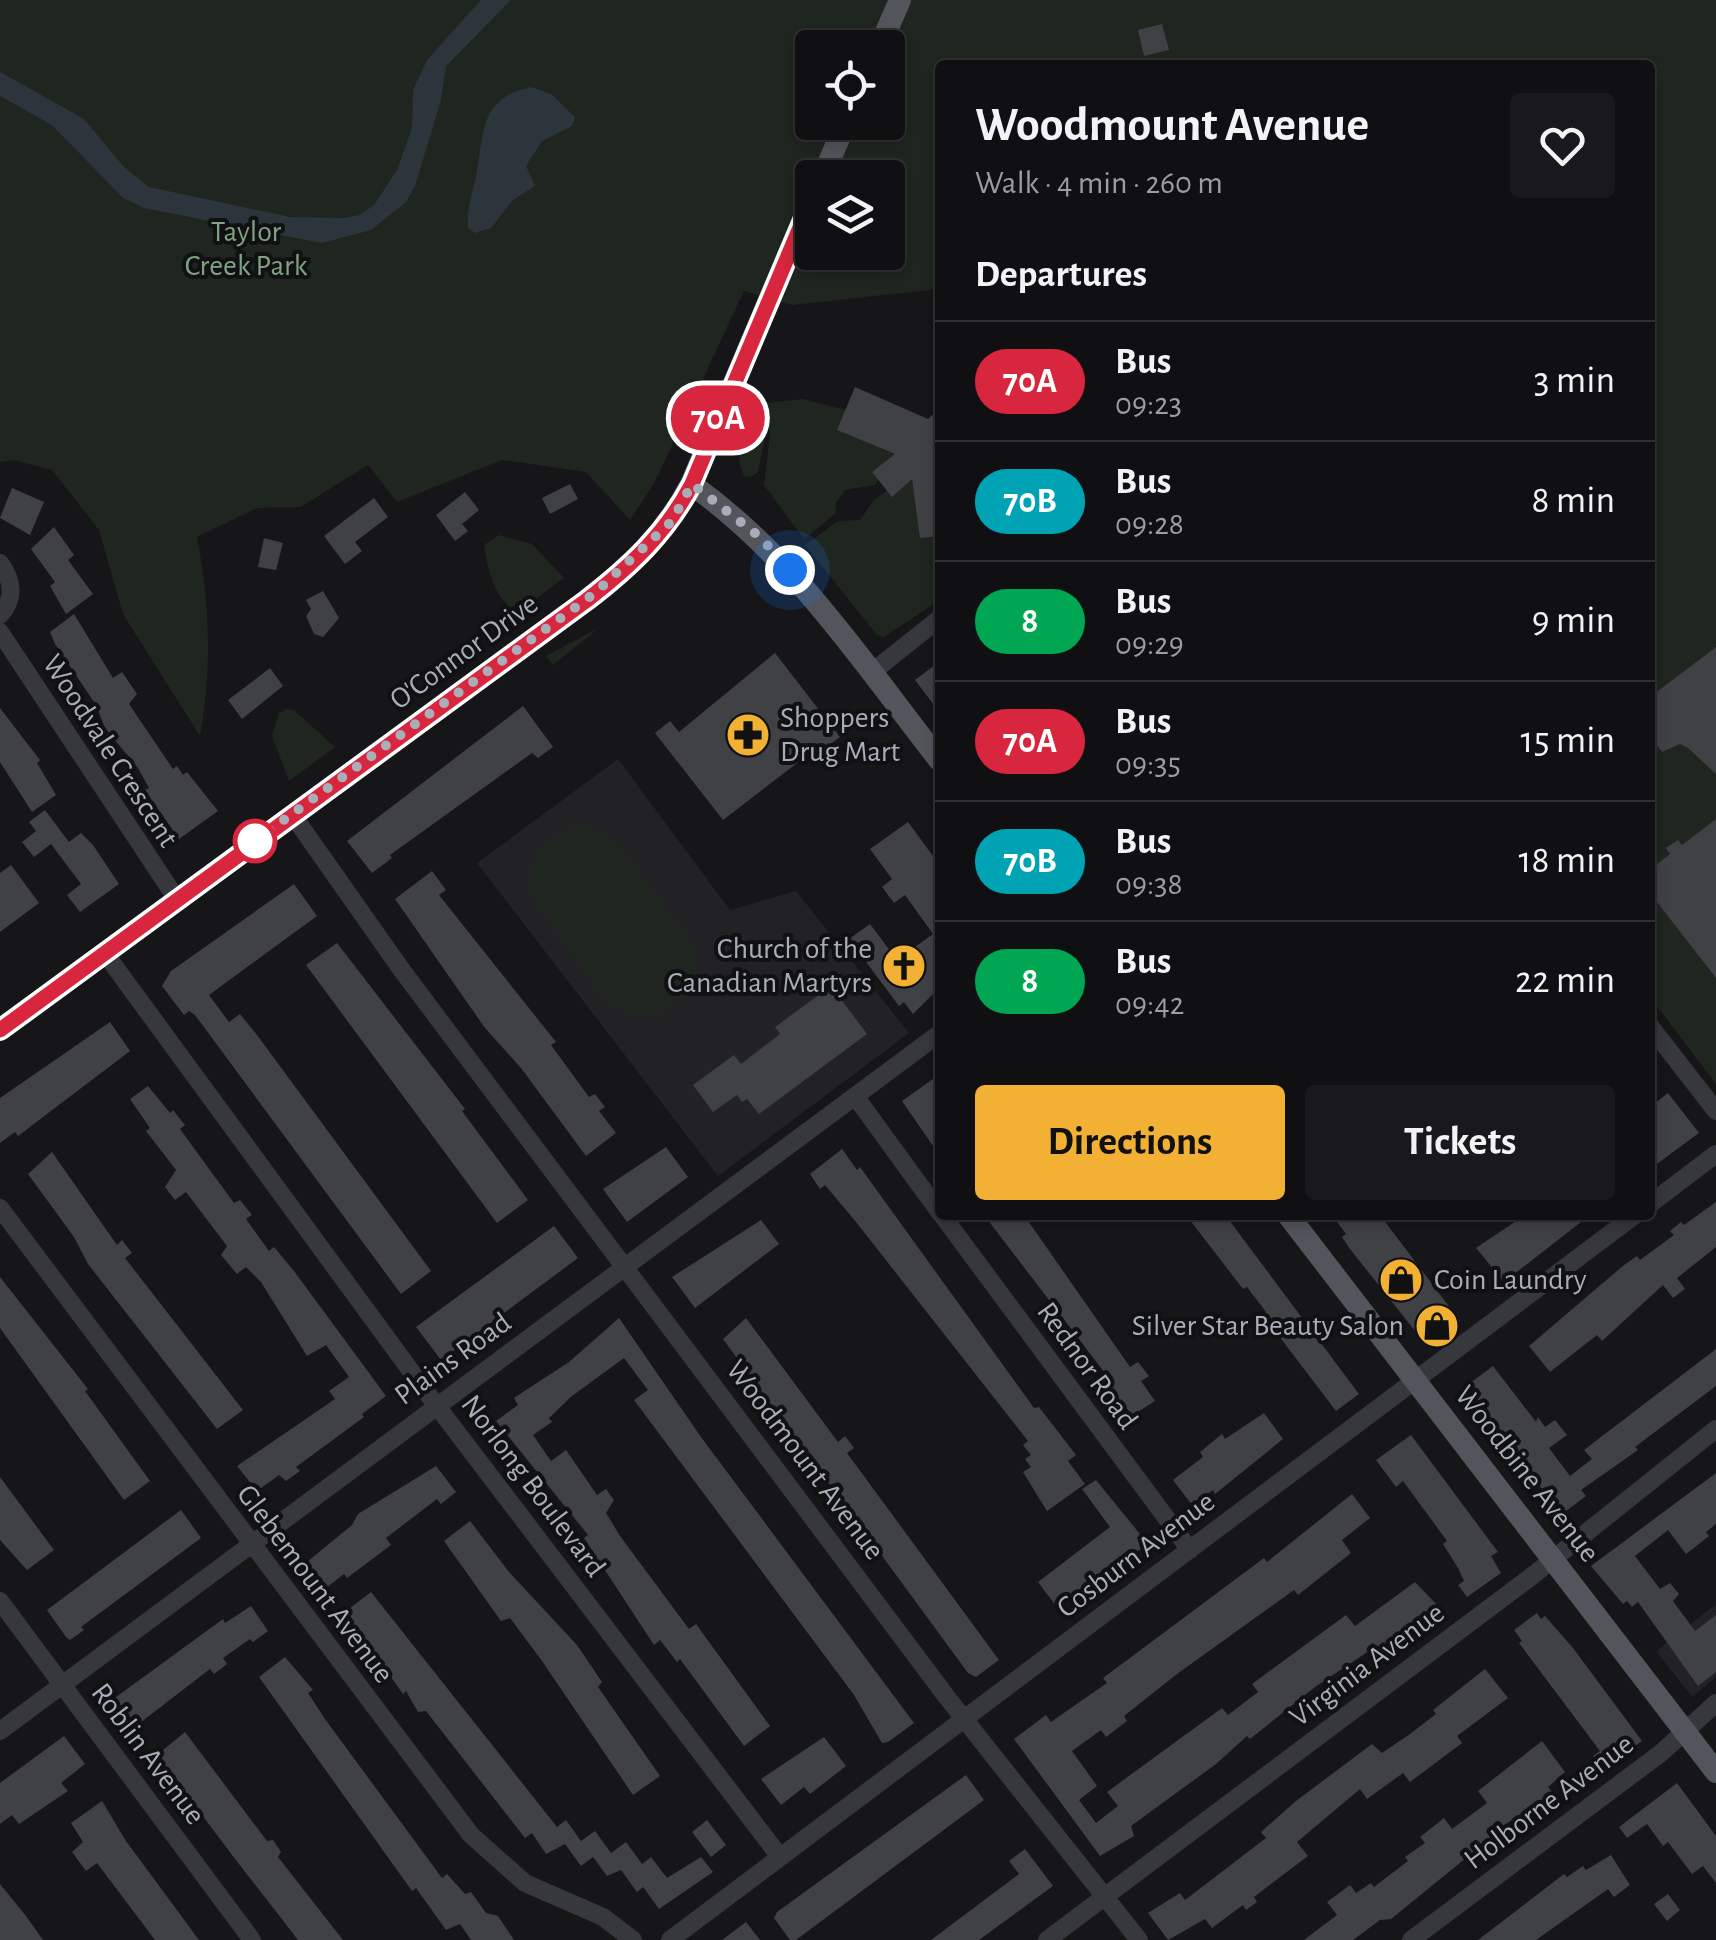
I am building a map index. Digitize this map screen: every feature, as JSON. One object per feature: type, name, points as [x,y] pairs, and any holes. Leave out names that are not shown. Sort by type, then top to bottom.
[{"type":"main road","points":[[888,30],[900,0]]},
{"type":"main road","name":"O'Connor Drive","points":[[0,1030],[595,593],[672,521],[692,484],[795,238]]},
{"type":"main road","points":[[692,484],[760,537],[935,755]]},
{"type":"main road","name":"Woodbine Avenue","points":[[1292,1220],[1554,1556],[1716,1772]]},
{"type":"street","points":[[0,562],[10,579],[11,595],[0,616]]},
{"type":"street","points":[[871,673],[935,622]]},
{"type":"street","name":"Woodvale Crescent","points":[[0,632],[176,898]]},
{"type":"street","name":"Woodmount Avenue","points":[[292,814],[624,1267],[964,1718],[1139,1940]]},
{"type":"street","name":"Norlong Boulevard","points":[[104,952],[437,1405],[780,1856]]},
{"type":"street","points":[[1655,1032],[1716,1111]]},
{"type":"street","name":"Plains Road","points":[[0,1731],[935,1037]]},
{"type":"street","name":"Rednor Road","points":[[855,1096],[935,1206]]},
{"type":"street","points":[[1655,1200],[1716,1154]]},
{"type":"street","name":"Glebemount Avenue","points":[[0,1208],[471,1835],[525,1882],[603,1917],[633,1940]]},
{"type":"street","name":"Rednor Road","points":[[945,1220],[1190,1550]]},
{"type":"street","name":"Cosburn Avenue","points":[[670,1940],[1628,1220]]},
{"type":"street","name":"Virginia Avenue","points":[[1046,1940],[1716,1429]]},
{"type":"street","name":"Roblin Avenue","points":[[0,1601],[252,1940]]},
{"type":"street","name":"Holborne Avenue","points":[[1411,1940],[1716,1703]]},
{"type":"shaded area","points":[[481,0],[511,0],[446,66],[441,100],[415,186],[406,202],[371,230],[322,243],[144,208],[123,198],[52,125],[0,96],[0,72],[84,119],[124,167],[149,187],[290,217],[360,215],[374,205],[397,170],[412,128],[413,90],[427,60]]},
{"type":"shaded area","points":[[531,87],[551,94],[575,117],[572,126],[542,141],[526,166],[535,186],[513,200],[491,228],[475,233],[468,228],[468,211],[485,125],[504,98]]},
{"type":"shaded area","points":[[618,759],[730,910],[796,891],[909,1033],[718,1176],[477,863]]},
{"type":"shaded area","points":[[1716,1604],[1716,1677],[1692,1697],[1656,1651]]},
{"type":"green space","name":"Taylor Creek Park","points":[[0,0],[1716,0],[1716,1084],[1655,1004],[1655,60],[935,60],[935,290],[792,305],[744,291],[655,482],[630,520],[586,472],[502,460],[397,502],[368,465],[301,507],[257,508],[197,537],[208,636],[200,736],[123,614],[99,530],[52,470],[14,460],[0,462]]},
{"type":"green space","points":[[803,399],[846,410],[838,430],[906,459],[882,473],[875,485],[845,490],[836,503],[835,514],[804,539],[764,485],[770,435],[765,403]]},
{"type":"green space","points":[[752,407],[758,407],[765,437],[758,472],[751,477],[744,476],[739,461]]},
{"type":"green space","points":[[911,466],[920,538],[935,536],[935,603],[884,637],[877,635],[805,545],[838,521],[860,520],[874,500],[904,478]]},
{"type":"green space","points":[[499,535],[532,544],[564,578],[518,612],[498,592],[488,564],[484,545]]},
{"type":"green space","points":[[600,627],[553,665],[546,656]]},
{"type":"green space","points":[[294,710],[335,747],[289,781],[272,736],[279,713]]},
{"type":"green space","points":[[587,827],[616,841],[687,936],[695,955],[687,993],[655,1015],[618,1010],[602,997],[529,891],[535,852],[568,828]]},
{"type":"building","points":[[1162,24],[1169,50],[1144,56],[1138,30]]},
{"type":"building","points":[[855,387],[928,419],[935,413],[935,536],[920,538],[912,479],[892,497],[872,472],[895,454],[837,430]]},
{"type":"building","points":[[570,484],[578,499],[550,514],[542,498]]},
{"type":"building","points":[[12,488],[44,502],[30,535],[0,518]]},
{"type":"building","points":[[465,492],[479,510],[462,524],[468,531],[455,541],[436,515]]},
{"type":"building","points":[[374,498],[388,517],[355,542],[362,551],[345,564],[324,536]]},
{"type":"building","points":[[54,527],[74,555],[68,560],[93,594],[66,614],[50,586],[55,582],[31,549]]},
{"type":"building","points":[[264,538],[283,543],[276,570],[258,567]]},
{"type":"building","points":[[323,591],[339,618],[323,637],[314,634],[306,616],[311,609],[306,600]]},
{"type":"building","points":[[74,614],[113,678],[122,672],[137,694],[129,704],[173,769],[177,766],[183,775],[187,772],[218,811],[179,839],[145,790],[149,788],[138,768],[105,728],[96,705],[55,644],[50,632]]},
{"type":"building","points":[[1716,647],[1716,774],[1680,744],[1662,752],[1655,743],[1655,693]]},
{"type":"building","name":"Shoppers Drug Mart","points":[[775,653],[840,737],[821,751],[818,747],[723,820],[655,733],[670,721],[679,732]]},
{"type":"building","points":[[935,665],[935,706],[915,680]]},
{"type":"building","points":[[270,668],[283,686],[242,719],[228,700]]},
{"type":"building","points":[[523,706],[553,747],[538,758],[532,753],[390,855],[392,858],[372,873],[347,841]]},
{"type":"building","points":[[0,708],[40,760],[37,763],[56,795],[32,812],[0,762]]},
{"type":"building","points":[[45,810],[69,842],[81,833],[93,845],[119,884],[80,912],[67,895],[81,884],[51,844],[34,857],[22,842],[36,831],[29,822]]},
{"type":"building","points":[[1716,819],[1716,978],[1655,899],[1655,866],[1670,854],[1666,848],[1678,840],[1682,845]]},
{"type":"building","points":[[908,822],[935,855],[935,992],[913,1014],[904,1002],[899,1006],[849,939],[870,924],[897,960],[933,934],[905,895],[894,903],[882,887],[892,879],[870,849]]},
{"type":"building","points":[[11,865],[39,903],[0,932],[0,873]]},
{"type":"building","points":[[432,871],[446,890],[439,895],[556,1042],[551,1045],[589,1097],[595,1094],[605,1107],[599,1111],[616,1133],[586,1156],[521,1068],[485,1028],[395,899]]},
{"type":"building","points":[[294,884],[317,916],[209,995],[229,1022],[240,1014],[257,1035],[431,1271],[401,1294],[195,1015],[189,1011],[184,1015],[162,986],[171,971]]},
{"type":"building","points":[[337,943],[465,1109],[462,1111],[528,1200],[497,1223],[306,965]]},
{"type":"building","points":[[831,986],[867,1034],[759,1114],[747,1099],[742,1102],[737,1095],[713,1112],[693,1085],[734,1055],[741,1064],[780,1034],[775,1027]]},
{"type":"building","points":[[110,1022],[130,1051],[18,1136],[15,1132],[0,1143],[0,1098]]},
{"type":"building","points":[[935,1078],[935,1149],[902,1101]]},
{"type":"building","points":[[148,1086],[185,1125],[180,1129],[234,1203],[240,1200],[252,1215],[246,1219],[269,1251],[274,1247],[294,1271],[386,1396],[296,1467],[300,1471],[286,1481],[279,1475],[257,1491],[237,1466],[335,1399],[329,1391],[349,1377],[326,1345],[307,1356],[261,1282],[246,1267],[237,1274],[221,1255],[227,1246],[186,1192],[175,1200],[165,1187],[176,1170],[146,1131],[150,1128],[130,1099]]},
{"type":"building","points":[[1668,1093],[1699,1133],[1655,1165],[1655,1103]]},
{"type":"building","points":[[666,1147],[688,1177],[627,1222],[603,1189]]},
{"type":"building","points":[[842,1149],[857,1170],[860,1167],[1034,1408],[1039,1407],[1076,1455],[1068,1461],[1085,1484],[1047,1511],[1023,1472],[1031,1467],[1025,1459],[1031,1455],[1023,1445],[1028,1441],[856,1222],[825,1185],[820,1189],[810,1174]]},
{"type":"building","points":[[52,1152],[117,1245],[122,1240],[132,1253],[125,1258],[243,1410],[217,1429],[88,1264],[74,1237],[28,1174]]},
{"type":"building","points":[[1716,1202],[1716,1247],[1677,1278],[1685,1289],[1673,1298],[1663,1285],[1602,1341],[1597,1335],[1550,1372],[1529,1346],[1624,1265],[1637,1256],[1640,1260],[1674,1235],[1670,1231],[1681,1222],[1684,1225]]},
{"type":"building","points":[[761,1220],[779,1244],[695,1308],[672,1277]]},
{"type":"building","points":[[988,1220],[1027,1220],[1130,1367],[1138,1362],[1149,1376],[1141,1381],[1155,1401],[1133,1415],[1106,1385],[1111,1381]]},
{"type":"building","points":[[1190,1220],[1229,1220],[1359,1394],[1336,1411],[1263,1315],[1266,1312],[1247,1287],[1243,1289]]},
{"type":"building","points":[[1336,1220],[1384,1220],[1460,1321],[1427,1346],[1350,1249],[1342,1237],[1346,1234]]},
{"type":"building","points":[[1518,1220],[1584,1220],[1504,1282],[1476,1248]]},
{"type":"building","points":[[554,1226],[578,1258],[441,1360],[416,1327]]},
{"type":"building","points":[[0,1277],[88,1389],[85,1391],[150,1481],[124,1500],[0,1328]]},
{"type":"building","points":[[619,1318],[701,1437],[914,1723],[888,1742],[882,1743],[854,1695],[634,1400],[648,1390],[624,1358],[572,1396],[549,1418],[552,1422],[533,1435],[551,1461],[566,1450],[597,1495],[606,1489],[614,1500],[606,1513],[620,1536],[689,1629],[696,1624],[770,1726],[744,1746],[680,1659],[677,1662],[660,1640],[654,1645],[584,1538],[588,1535],[496,1421],[518,1405],[514,1398],[569,1362]]},
{"type":"building","points":[[746,1318],[838,1442],[845,1436],[854,1448],[847,1453],[999,1660],[976,1677],[968,1673],[723,1339]]},
{"type":"building","points":[[1716,1349],[1716,1386],[1635,1447],[1638,1450],[1581,1490],[1586,1496],[1562,1514],[1462,1389],[1493,1366],[1536,1422],[1538,1417],[1545,1427],[1555,1420],[1567,1435],[1549,1448],[1570,1476],[1592,1459],[1584,1450]]},
{"type":"building","points":[[1264,1413],[1283,1439],[1215,1494],[1213,1490],[1192,1505],[1173,1480],[1203,1457],[1200,1452],[1222,1434],[1225,1439]]},
{"type":"building","points":[[1411,1435],[1498,1552],[1491,1556],[1501,1573],[1467,1597],[1458,1585],[1464,1581],[1443,1544],[1447,1541],[1403,1481],[1396,1487],[1376,1460]]},
{"type":"building","points":[[436,1466],[456,1492],[441,1504],[437,1499],[386,1538],[391,1545],[347,1578],[344,1574],[326,1588],[307,1562],[352,1525],[358,1514]]},
{"type":"building","points":[[1716,1473],[1716,1524],[1706,1532],[1709,1536],[1686,1554],[1668,1530],[1635,1556],[1660,1589],[1670,1583],[1679,1594],[1673,1601],[1695,1631],[1716,1615],[1716,1672],[1698,1686],[1638,1602],[1632,1607],[1627,1601],[1623,1604],[1591,1566]]},
{"type":"building","points":[[0,1477],[54,1550],[27,1570],[0,1540]]},
{"type":"building","points":[[1096,1480],[1148,1544],[1056,1606],[1038,1582],[1110,1527],[1082,1489]]},
{"type":"building","points":[[1352,1494],[1370,1518],[1342,1540],[1351,1553],[1298,1595],[1294,1590],[1177,1674],[1124,1716],[1127,1721],[1106,1737],[1101,1730],[1072,1751],[1097,1786],[1079,1800],[1096,1823],[1118,1806],[1107,1792],[1222,1708],[1228,1715],[1258,1692],[1252,1684],[1346,1615],[1355,1626],[1415,1582],[1438,1606],[1435,1613],[1386,1650],[1375,1647],[1315,1687],[1250,1739],[1247,1736],[1216,1764],[1131,1826],[1134,1836],[1100,1856],[1014,1739],[1046,1715],[1051,1722],[1107,1683],[1103,1678],[1264,1558],[1267,1562]]},
{"type":"building","points":[[181,1510],[201,1538],[81,1627],[84,1630],[70,1640],[66,1637],[47,1610]]},
{"type":"building","points":[[470,1521],[509,1572],[577,1645],[602,1682],[598,1687],[660,1776],[633,1795],[542,1661],[510,1618],[501,1621],[444,1541]]},
{"type":"building","points":[[371,1592],[557,1827],[566,1820],[581,1841],[595,1831],[611,1853],[626,1842],[642,1864],[651,1857],[667,1878],[701,1857],[713,1872],[659,1909],[643,1887],[637,1892],[621,1870],[607,1876],[593,1857],[581,1866],[565,1844],[546,1854],[532,1833],[525,1838],[426,1711],[418,1712],[406,1691],[403,1694],[345,1612]]},
{"type":"building","points":[[251,1606],[268,1631],[223,1658],[227,1664],[214,1674],[210,1669],[132,1729],[112,1700],[223,1619],[225,1623]]},
{"type":"building","points":[[1537,1613],[1541,1619],[1545,1616],[1573,1648],[1642,1741],[1603,1769],[1593,1756],[1600,1751],[1519,1643],[1522,1641],[1514,1630]]},
{"type":"building","points":[[285,1657],[313,1690],[308,1693],[325,1719],[442,1878],[447,1874],[465,1894],[471,1892],[486,1913],[498,1916],[514,1940],[471,1940],[460,1924],[446,1930],[416,1888],[412,1891],[259,1677]]},
{"type":"building","points":[[1485,1669],[1508,1698],[1457,1736],[1462,1743],[1410,1782],[1403,1773],[1367,1799],[1360,1789],[1297,1842],[1308,1856],[1254,1897],[1257,1902],[1246,1910],[1243,1905],[1212,1928],[1205,1919],[1168,1940],[1148,1913],[1180,1893],[1185,1900],[1266,1838],[1261,1832],[1296,1801],[1372,1744],[1382,1753],[1410,1734],[1436,1714],[1433,1710]]},
{"type":"building","points":[[185,1732],[267,1841],[273,1840],[281,1852],[278,1857],[343,1940],[298,1940],[232,1855],[157,1755]]},
{"type":"building","points":[[64,1736],[85,1764],[61,1783],[68,1791],[19,1824],[12,1815],[0,1824],[0,1783]]},
{"type":"building","points":[[824,1737],[846,1766],[810,1794],[804,1787],[781,1805],[761,1779]]},
{"type":"building","points":[[1542,1741],[1565,1772],[1548,1787],[1553,1793],[1503,1826],[1507,1832],[1466,1858],[1391,1919],[1380,1920],[1353,1940],[1304,1940],[1337,1915],[1327,1902],[1350,1885],[1356,1893],[1371,1883],[1374,1887],[1408,1861],[1405,1857],[1425,1843],[1420,1837],[1444,1818],[1452,1829],[1487,1803],[1478,1791]]},
{"type":"building","points":[[966,1775],[984,1800],[796,1940],[790,1940],[774,1918],[777,1912]]},
{"type":"building","points":[[1677,1783],[1716,1836],[1716,1883],[1703,1866],[1692,1874],[1668,1842],[1663,1846],[1647,1824],[1627,1838],[1619,1827]]},
{"type":"building","points":[[102,1801],[126,1841],[199,1940],[155,1940],[97,1863],[86,1871],[72,1852],[83,1842],[71,1823]]},
{"type":"building","points":[[707,1820],[726,1845],[711,1857],[692,1832]]},
{"type":"building","points":[[1025,1849],[1053,1886],[979,1940],[931,1940],[1019,1874],[1009,1861]]},
{"type":"building","points":[[1611,1855],[1630,1885],[1614,1897],[1608,1889],[1536,1940],[1478,1940],[1564,1874],[1567,1877],[1583,1866],[1586,1870]]},
{"type":"building","points":[[0,1884],[26,1916],[43,1940],[0,1940]]},
{"type":"building","points":[[1668,1894],[1680,1910],[1667,1921],[1654,1904]]},
{"type":"building","points":[[746,1922],[760,1940],[722,1940]]},
{"type":"bus line","name":"70A","points":[[0,1030],[587,600],[648,548],[672,521],[692,484],[795,238]]},
{"type":"place","name":"Shoppers Drug Mart","points":[[748,735]]},
{"type":"place","name":"Church of the Canadian Martyrs","points":[[904,966]]},
{"type":"place","name":"Coin Laundry","points":[[1401,1280]]},
{"type":"place","name":"Silver Star Beauty Salon","points":[[1437,1326]]},
{"type":"route","points":[[255,841],[595,593],[648,548],[672,521],[692,484],[760,537],[790,570]]}]
